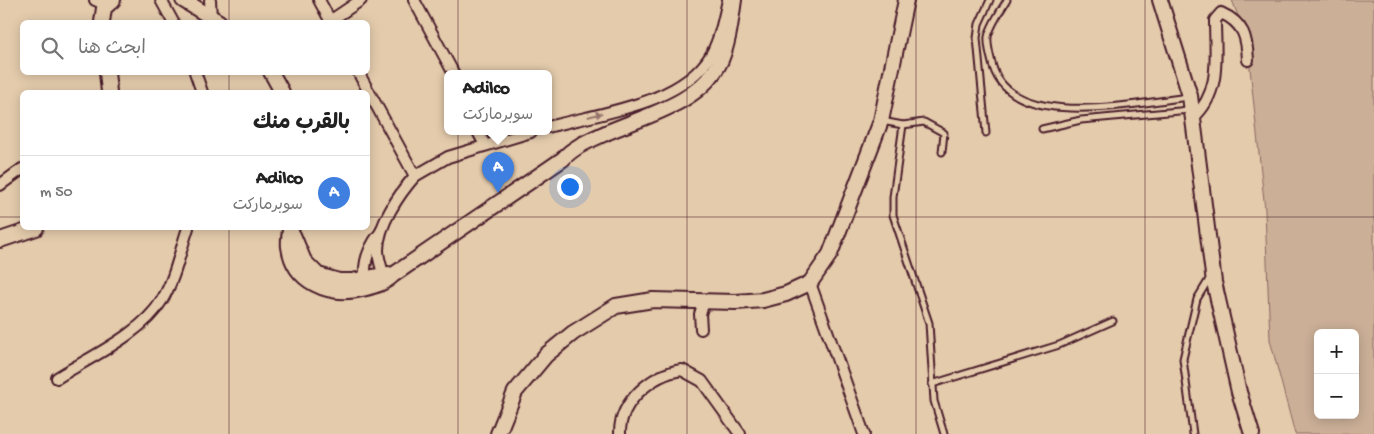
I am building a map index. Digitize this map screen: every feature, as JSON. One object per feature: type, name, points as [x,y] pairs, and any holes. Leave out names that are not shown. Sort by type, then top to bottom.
[{"type":"main road","points":[[183,0],[215,20]]},
{"type":"main road","points":[[712,81],[726,44],[734,0]]},
{"type":"main road","points":[[290,230],[288,245],[291,257],[303,277],[313,284],[338,291],[387,277],[563,159],[571,158],[675,113],[712,81],[732,55],[739,0]]},
{"type":"main road","points":[[498,434],[515,392],[546,355],[573,333],[616,306],[654,300],[681,299],[704,302],[763,300],[792,292],[810,283],[830,254],[881,121],[906,0]]},
{"type":"main road","points":[[1160,0],[1191,108],[1212,273],[1239,392],[1252,434]]},
{"type":"main road","points":[[102,20],[105,2]]},
{"type":"main road","points":[[107,75],[109,90]]},
{"type":"main road","points":[[273,75],[281,90]]},
{"type":"main road","points":[[0,240],[30,230]]},
{"type":"street","points":[[161,0],[172,20]]},
{"type":"street","points":[[210,0],[215,20]]},
{"type":"street","points":[[319,0],[330,20]]},
{"type":"street","points":[[334,20],[361,0]]},
{"type":"street","points":[[414,0],[452,70]]},
{"type":"street","points":[[552,126],[647,101],[678,89],[696,74],[711,55],[728,0]]},
{"type":"street","points":[[1191,108],[1204,108],[1211,92],[1216,63],[1215,20],[1221,13],[1230,17],[1238,24],[1248,40],[1248,60]]},
{"type":"street","points":[[196,75],[201,90]]},
{"type":"street","points":[[360,75],[368,90]]},
{"type":"street","points":[[370,94],[415,176]]},
{"type":"street","points":[[480,135],[485,145]]},
{"type":"street","points":[[387,277],[378,250],[384,228],[392,208],[415,176],[448,157],[520,135]]},
{"type":"street","points":[[0,185],[20,170]]},
{"type":"street","points":[[366,283],[367,254],[384,228]]},
{"type":"street","points":[[58,378],[137,328],[156,309],[167,291],[187,230]]},
{"type":"street","points":[[810,283],[864,434]]},
{"type":"street","points":[[701,329],[700,314],[704,302]]},
{"type":"street","points":[[620,434],[621,419],[637,394],[658,377],[682,370],[702,381],[740,434]]},
{"type":"lane","points":[[986,133],[977,38],[979,24],[990,0]]},
{"type":"lane","points":[[1007,0],[988,38],[997,79],[1016,96],[1027,100],[1076,109],[1191,108]]},
{"type":"lane","points":[[977,38],[988,38]]},
{"type":"lane","points":[[1042,129],[1081,120],[1191,108]]},
{"type":"lane","points":[[881,121],[903,125],[924,122],[944,133],[942,152]]},
{"type":"lane","points":[[903,125],[893,197],[893,216],[929,324],[934,401],[944,434]]},
{"type":"lane","points":[[1193,434],[1183,359],[1197,299],[1212,273]]},
{"type":"lane","points":[[932,384],[1059,345],[1113,321]]},
{"type":"shaded area","points":[[1232,0],[1374,0],[1374,434],[1295,434],[1270,340],[1265,210],[1247,40]]},
{"type":"place","name":"Adilco","points":[[498,193]]}]
